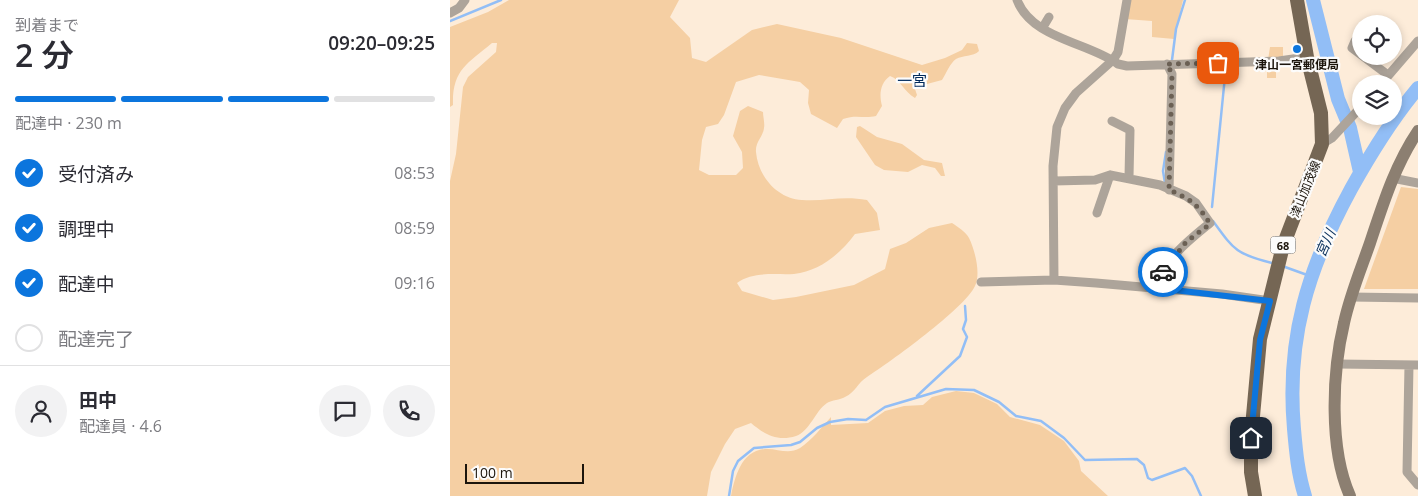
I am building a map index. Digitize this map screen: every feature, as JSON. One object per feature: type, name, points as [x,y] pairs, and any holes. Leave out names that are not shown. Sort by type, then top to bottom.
[{"type":"main road","name":"津山加茂線","points":[[1254,496],[1251,472],[1251,425],[1260,340],[1283,246],[1327,141],[1307,57],[1297,0]]},
{"type":"street","points":[[450,13],[459,8],[465,0]]},
{"type":"street","points":[[1018,0],[1021,9],[1030,19],[1043,28],[1063,39],[1086,47],[1111,62],[1128,66],[1279,61],[1307,57]]},
{"type":"street","points":[[1054,280],[1054,151],[1060,117],[1076,93],[1111,62],[1120,42],[1127,0]]},
{"type":"street","points":[[1043,28],[1049,17]]},
{"type":"street","points":[[1373,65],[1388,75],[1417,40]]},
{"type":"street","points":[[1167,64],[1172,74],[1169,187]]},
{"type":"street","points":[[1327,141],[1352,117]]},
{"type":"street","points":[[1112,121],[1130,130],[1129,177]]},
{"type":"street","points":[[1350,496],[1340,460],[1335,421],[1337,364],[1344,322],[1392,178],[1418,131]]},
{"type":"street","points":[[1054,181],[1095,180],[1110,175],[1129,177],[1169,187],[1196,203],[1210,224],[1186,242],[1172,258],[1159,279],[1156,288]]},
{"type":"street","points":[[1098,213],[1110,175]]},
{"type":"street","points":[[1392,178],[1418,183]]},
{"type":"street","points":[[981,282],[1054,280],[1156,288],[1270,301]]},
{"type":"street","points":[[1351,297],[1418,298]]},
{"type":"street","points":[[1337,364],[1414,365],[1407,472],[1418,485]]},
{"type":"shaded area","points":[[509,0],[679,0],[670,17],[690,38],[692,58],[706,62],[752,30],[777,24],[841,38],[922,65],[945,58],[962,50],[967,43],[977,44],[979,51],[956,59],[942,80],[927,84],[913,83],[917,95],[915,98],[897,80],[890,76],[882,86],[882,106],[876,116],[843,119],[837,128],[811,114],[808,103],[809,90],[800,82],[759,75],[736,82],[724,115],[718,124],[706,127],[702,140],[699,170],[709,175],[736,175],[743,168],[742,152],[733,136],[740,111],[748,106],[763,112],[764,128],[756,152],[765,177],[777,191],[793,199],[802,200],[849,198],[867,200],[877,213],[880,230],[855,234],[836,255],[821,265],[794,274],[764,274],[743,279],[737,283],[742,291],[773,300],[854,285],[885,269],[890,249],[906,243],[929,228],[952,223],[966,234],[971,243],[977,269],[975,286],[957,308],[942,321],[864,379],[849,395],[829,402],[819,411],[805,430],[796,436],[783,438],[771,436],[751,423],[735,429],[711,472],[707,496],[450,496],[450,181],[456,154],[463,87],[468,77],[496,52],[497,43],[492,43],[463,69],[455,84],[453,105],[450,107],[450,27],[488,12]]},
{"type":"shaded area","points":[[1129,0],[1183,0],[1174,39],[1152,37],[1152,21],[1125,19]]},
{"type":"shaded area","points":[[1270,47],[1283,47],[1283,60],[1268,60]]},
{"type":"shaded area","points":[[1267,64],[1276,64],[1276,78],[1267,78]]},
{"type":"shaded area","points":[[860,126],[877,137],[902,144],[924,160],[942,163],[945,176],[941,176],[935,168],[922,165],[908,172],[884,170],[875,165],[856,137],[857,127]]},
{"type":"shaded area","points":[[1401,187],[1418,189],[1418,289],[1364,289]]},
{"type":"shaded area","points":[[956,391],[974,393],[997,404],[1010,417],[1040,425],[1064,441],[1079,461],[1081,471],[1108,496],[731,496],[740,466],[750,455],[757,451],[765,449],[796,450],[812,438],[831,417],[831,425],[868,423],[885,411],[904,406],[923,405],[932,397]]},
{"type":"waterway","points":[[450,21],[501,0]]},
{"type":"waterway","points":[[1172,60],[1176,29],[1185,0]]},
{"type":"waterway","name":"宮川","points":[[1313,0],[1338,99],[1350,128],[1360,172]]},
{"type":"waterway","points":[[1212,207],[1226,66]]},
{"type":"waterway","name":"宮川","points":[[1305,496],[1297,455],[1292,396],[1293,364],[1303,304],[1323,247],[1351,189],[1382,137],[1418,88]]},
{"type":"waterway","points":[[1165,183],[1163,171],[1166,152]]},
{"type":"waterway","points":[[1213,221],[1237,250],[1251,257],[1272,263]]},
{"type":"waterway","points":[[1285,267],[1310,276]]},
{"type":"waterway","points":[[917,396],[960,356],[967,337],[963,329],[966,320],[965,306]]},
{"type":"waterway","points":[[729,496],[733,471],[738,461],[754,448],[791,445],[800,442],[817,428],[830,422],[848,419],[866,420],[885,407],[946,389],[974,390],[999,402],[1016,416],[1041,421],[1064,438],[1085,460],[1137,459],[1144,465],[1148,478],[1152,480],[1185,468],[1192,476],[1201,496]]},
{"type":"way so far","points":[[1163,272],[1186,242],[1210,224],[1196,203],[1186,196],[1169,190],[1172,74],[1167,64],[1218,63]]},
{"type":"place","name":"津山一宮郵便局","points":[[1297,49]]},
{"type":"district","name":"一宮","points":[[912,80]]},
{"type":"route","points":[[1163,272],[1156,288],[1222,294],[1270,301],[1260,340],[1251,438]]}]
